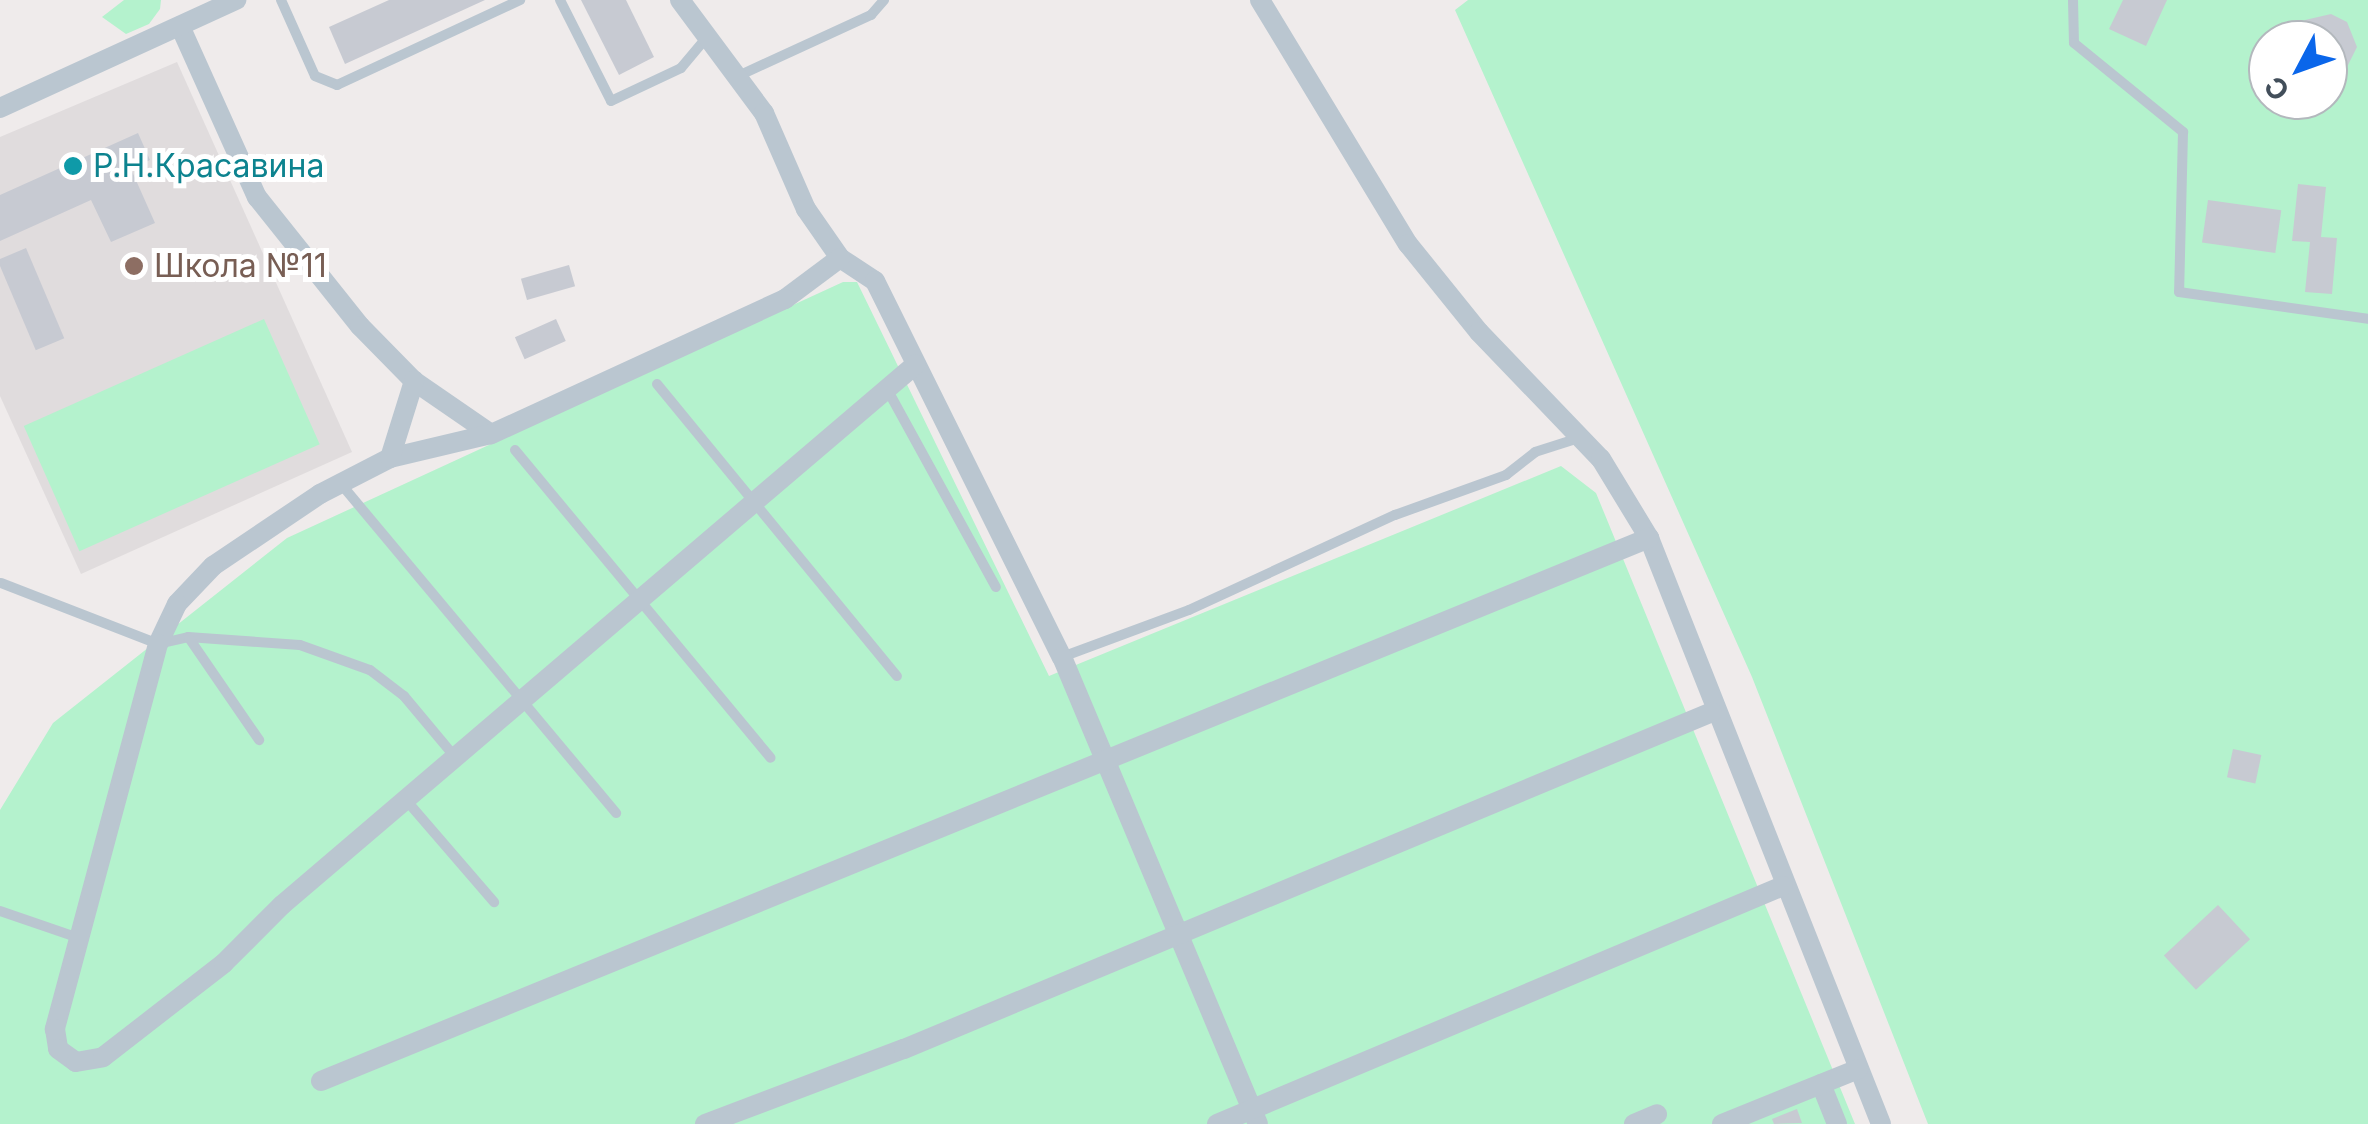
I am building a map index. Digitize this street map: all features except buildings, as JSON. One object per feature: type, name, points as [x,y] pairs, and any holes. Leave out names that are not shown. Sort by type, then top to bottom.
[{"type":"street","points":[[0,108],[190,14],[236,0]]},
{"type":"street","points":[[680,0],[764,113],[806,210],[840,258],[875,281],[1062,657],[1255,1116]]},
{"type":"street","points":[[1260,0],[1408,244],[1479,332],[1581,438],[1648,538],[1712,712],[1881,1124]]},
{"type":"street","points":[[190,14],[257,198],[360,326],[414,381],[490,434]]},
{"type":"street","points":[[840,258],[784,298],[490,434],[390,458],[341,484],[214,566],[177,604],[158,644],[54,1028],[58,1049],[76,1062],[102,1057],[224,963],[406,800],[916,364]]},
{"type":"street","points":[[390,458],[414,381]]},
{"type":"street","points":[[321,1081],[1648,538]]},
{"type":"street","points":[[705,1124],[904,1049],[1712,712]]},
{"type":"street","points":[[1217,1124],[1255,1116],[1783,886]]},
{"type":"street","points":[[1722,1124],[1858,1069]]},
{"type":"street","points":[[1820,1084],[1837,1124]]},
{"type":"street","points":[[1634,1124],[1657,1114]]},
{"type":"lane","points":[[280,0],[314,76],[337,85],[520,0]]},
{"type":"lane","points":[[560,0],[611,101],[682,68],[706,38]]},
{"type":"lane","points":[[736,77],[871,16],[884,0]]},
{"type":"lane","points":[[2073,0],[2074,43],[2184,132],[2179,292],[2368,319]]},
{"type":"lane","points":[[658,384],[752,504],[897,676]]},
{"type":"lane","points":[[887,389],[996,588]]},
{"type":"lane","points":[[1062,657],[1189,610],[1395,516],[1506,475],[1535,452],[1581,438]]},
{"type":"lane","points":[[515,450],[771,758]]},
{"type":"lane","points":[[341,484],[616,813]]},
{"type":"lane","points":[[0,583],[158,644],[188,636],[300,645],[370,670],[404,696],[455,758]]},
{"type":"lane","points":[[188,636],[258,740]]},
{"type":"lane","points":[[406,800],[494,902]]},
{"type":"lane","points":[[0,911],[79,938]]},
{"type":"shaded area","name":"Школа №11","points":[[177,62],[352,452],[81,574],[0,396],[0,137]]},
{"type":"green space","points":[[124,0],[161,0],[160,9],[149,24],[126,34],[102,17]]},
{"type":"green space","points":[[1468,0],[2368,0],[2368,1124],[1928,1124],[1752,677],[1455,10]]},
{"type":"green space","points":[[843,282],[857,282],[1049,676],[1561,466],[1596,493],[1855,1124],[0,1124],[0,810],[53,723],[287,538]]},
{"type":"green space","points":[[264,319],[320,444],[79,551],[24,426]]},
{"type":"place","name":"Р.Н.Красавина","points":[[73,166]]},
{"type":"place","name":"Школа №11","points":[[134,266]]}]
